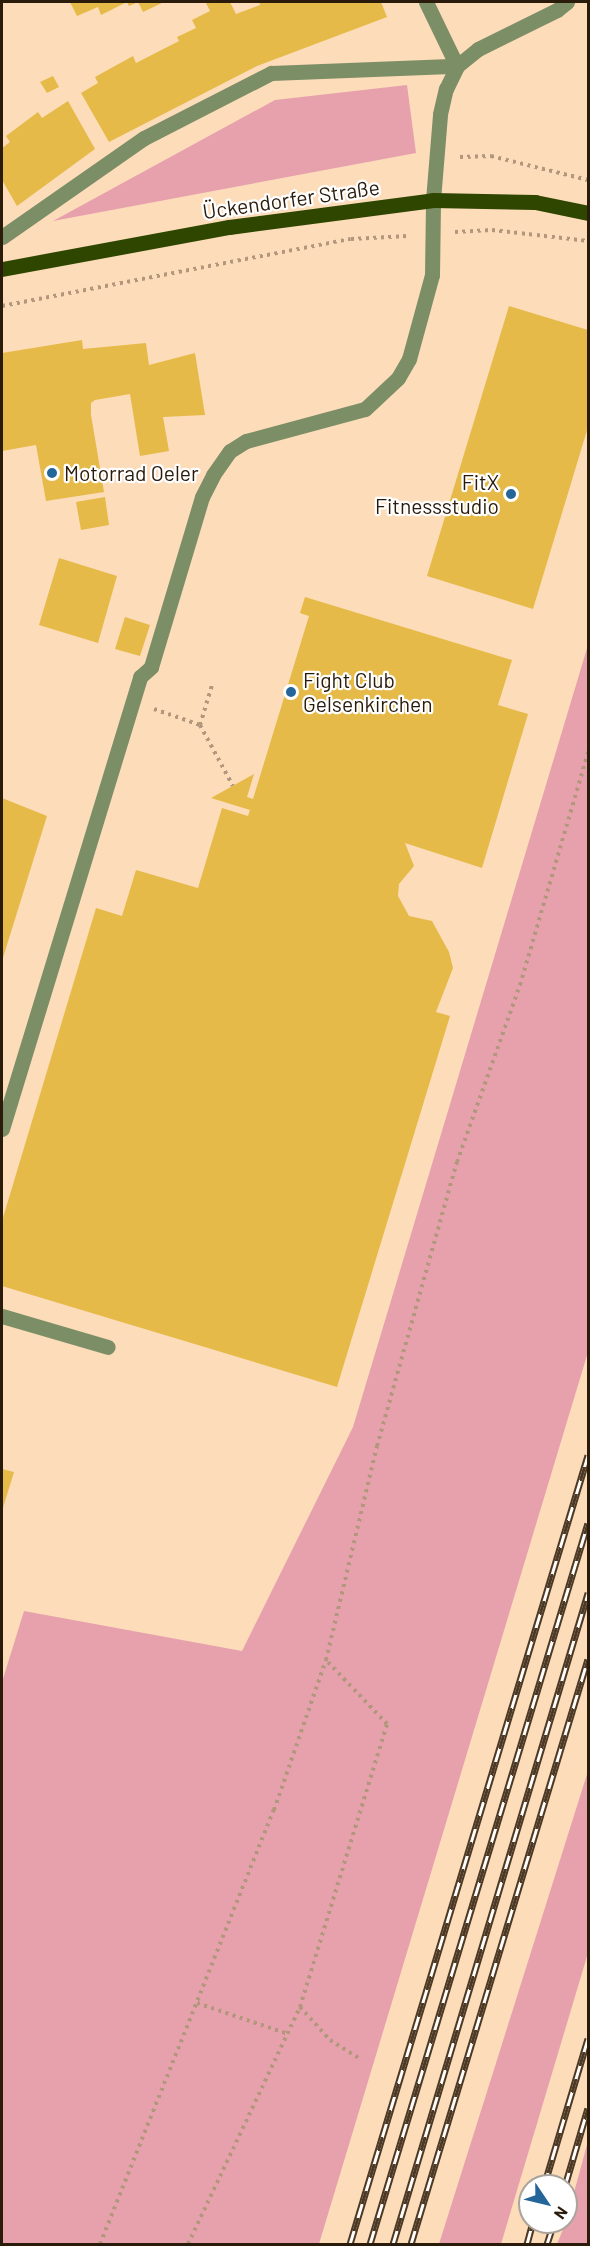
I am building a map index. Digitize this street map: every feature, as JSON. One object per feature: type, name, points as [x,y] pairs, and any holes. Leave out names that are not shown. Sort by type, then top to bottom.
[{"type":"main road","name":"Ückendorfer Straße","points":[[2,269],[229,227],[433,200],[535,202],[588,213]]},
{"type":"lane","points":[[426,2],[458,66]]},
{"type":"lane","points":[[2,1129],[140,677],[151,667],[202,497],[220,462],[230,451],[260,435],[347,416],[385,395],[409,359],[432,275],[433,200],[440,114],[458,66],[478,49],[567,2]]},
{"type":"lane","points":[[2,237],[144,138],[271,73],[458,66]]},
{"type":"lane","points":[[2,1316],[108,1347]]},
{"type":"path","points":[[437,158],[491,156],[588,180]]},
{"type":"path","points":[[2,306],[351,239],[492,230],[588,241]]},
{"type":"path","points":[[200,724],[212,685]]},
{"type":"path","points":[[133,703],[200,724],[233,786]]},
{"type":"path","points":[[100,2244],[274,1809],[326,1660],[377,1446],[457,1161],[520,985],[588,752]]},
{"type":"path","points":[[188,2244],[300,2007],[387,1724],[326,1660]]},
{"type":"path","points":[[197,2003],[288,2034]]},
{"type":"path","points":[[300,2007],[330,2040],[360,2059]]},
{"type":"shaded area","points":[[407,85],[416,153],[53,221],[275,100]]},
{"type":"shaded area","points":[[588,645],[588,1352],[319,2244],[2,2244],[2,1682],[24,1611],[242,1651],[353,1427]]},
{"type":"shaded area","points":[[588,1771],[588,1953],[522,2174],[518,2174],[518,2187],[501,2244],[439,2244]]},
{"type":"shaded area","points":[[588,2141],[588,2244],[557,2244],[561,2234],[578,2234],[578,2178]]},
{"type":"building","points":[[70,2],[127,2],[101,15],[98,7],[77,16]]},
{"type":"building","points":[[138,2],[164,2],[143,12]]},
{"type":"building","points":[[230,2],[236,14],[260,5],[259,2],[381,2],[387,17],[257,66],[109,142],[81,93],[98,83],[95,77],[133,56],[136,63],[179,41],[177,37],[196,28],[192,20],[210,11],[206,3]]},
{"type":"building","points":[[53,76],[59,87],[47,93],[40,82]]},
{"type":"building","points":[[68,101],[95,149],[17,206],[2,180],[2,148],[10,142],[6,136],[38,112],[42,118]]},
{"type":"building","points":[[509,306],[588,330],[588,427],[533,609],[427,576]]},
{"type":"building","points":[[82,340],[83,349],[146,343],[149,365],[195,353],[205,415],[163,417],[169,451],[140,456],[130,394],[95,400],[91,403],[91,415],[104,492],[46,501],[36,445],[2,451],[2,353]]},
{"type":"building","points":[[105,497],[109,525],[81,530],[76,502]]},
{"type":"building","points":[[59,558],[117,576],[98,643],[39,625]]},
{"type":"building","points":[[305,597],[512,660],[498,705],[528,714],[482,868],[405,843],[414,866],[399,884],[398,896],[409,916],[432,921],[449,952],[453,968],[436,1012],[450,1016],[337,1387],[2,1286],[2,1221],[96,908],[122,916],[136,870],[198,888],[222,808],[248,816],[250,810],[211,798],[254,774],[247,797],[253,799],[309,616],[300,613]]},
{"type":"building","points":[[125,617],[150,625],[140,656],[115,649]]},
{"type":"building","points":[[2,798],[47,816],[2,961]]},
{"type":"building","points":[[2,1469],[14,1472],[2,1511]]},
{"type":"railway","points":[[350,2244],[588,1455]]},
{"type":"railway","points":[[370,2244],[588,1523]]},
{"type":"railway","points":[[393,2244],[588,1593]]},
{"type":"railway","points":[[411,2244],[588,1659]]},
{"type":"railway","points":[[548,2174],[588,2038]]},
{"type":"railway","points":[[569,2174],[588,2108]]},
{"type":"railway","points":[[527,2244],[530,2234]]},
{"type":"railway","points":[[547,2244],[550,2234]]},
{"type":"place","name":"Motorrad Oeler","points":[[52,473]]},
{"type":"place","name":"FitX Fitnessstudio","points":[[511,494]]},
{"type":"place","name":"Fight Club Gelsenkirchen","points":[[291,692]]}]
